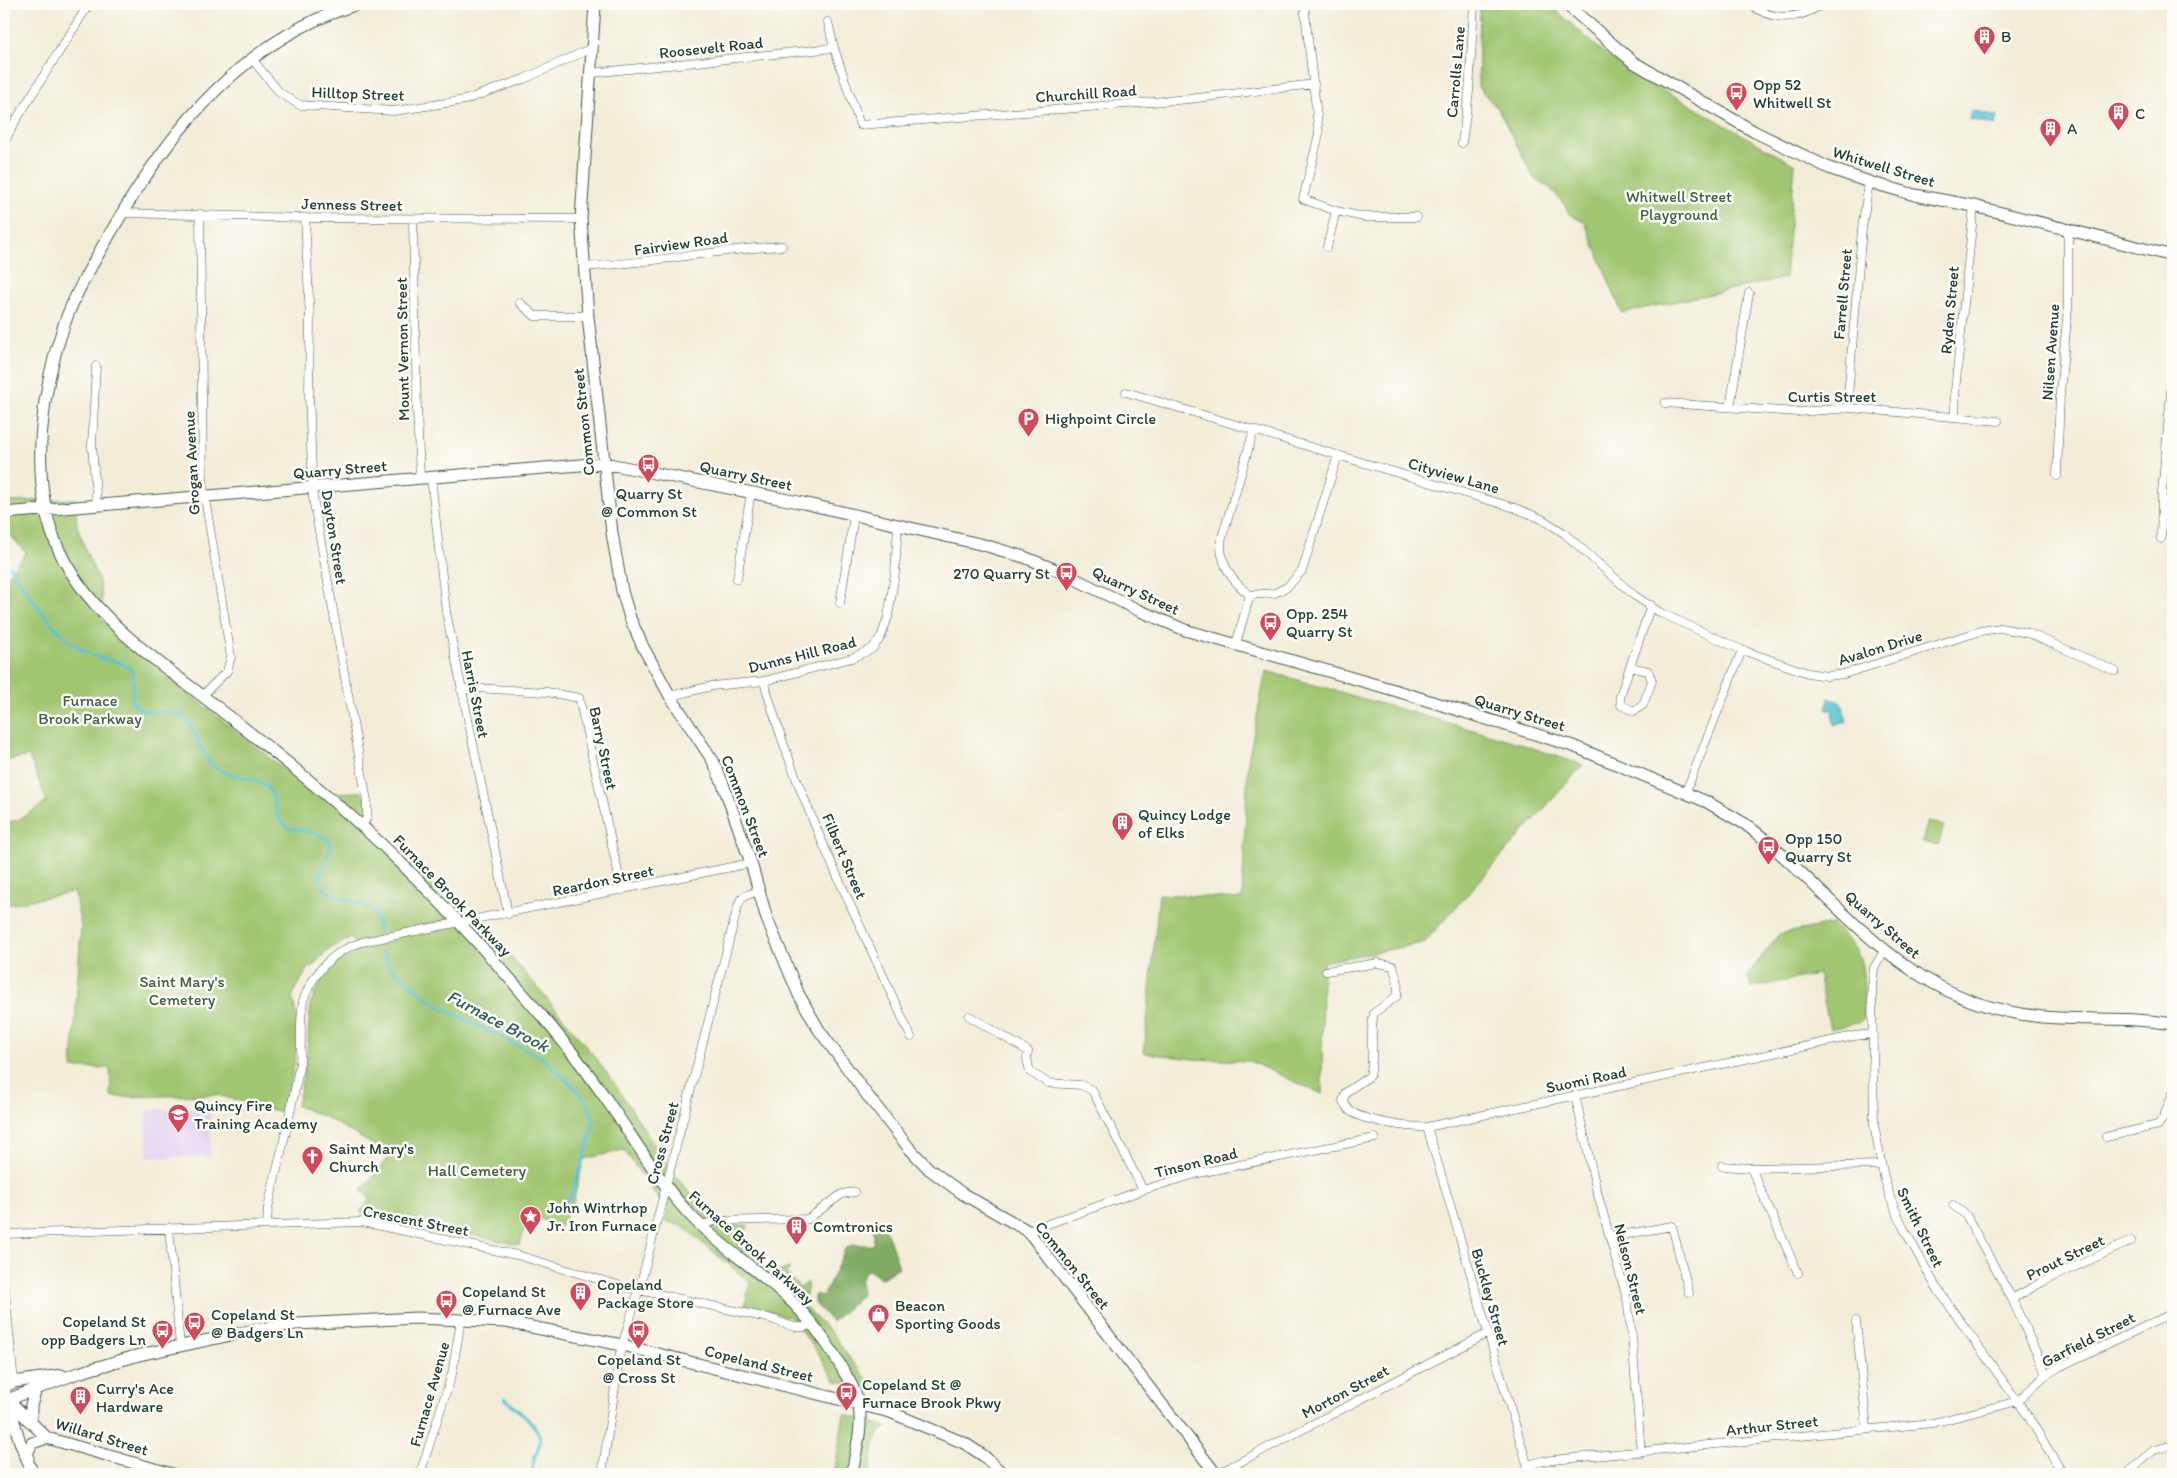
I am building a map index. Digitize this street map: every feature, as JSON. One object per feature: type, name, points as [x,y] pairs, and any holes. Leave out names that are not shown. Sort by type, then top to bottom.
[{"type":"main road","name":"Furnace Brook Parkway","points":[[358,4],[334,11],[288,33],[251,58],[216,88],[195,112],[122,213],[88,273],[66,319],[52,367],[43,411],[41,442],[46,509],[52,536],[61,555],[89,596],[146,652],[259,739],[362,827],[460,924],[505,973],[577,1059],[665,1186],[702,1227],[783,1293],[811,1324],[839,1363],[859,1404],[860,1422],[852,1474]]},
{"type":"main road","name":"Common Street","points":[[595,4],[581,218],[588,316],[612,533],[622,591],[630,618],[670,696],[712,761],[752,863],[781,956],[799,995],[819,1030],[873,1103],[909,1148],[929,1169],[963,1194],[1028,1231],[1216,1474]]},
{"type":"main road","name":"Whitwell Street","points":[[1566,4],[1633,62],[1754,132],[1829,168],[1915,195],[1974,206],[2173,256]]},
{"type":"main road","name":"Quarry Street","points":[[4,513],[604,463],[751,492],[898,525],[1024,557],[1059,571],[1138,610],[1185,630],[1403,693],[1573,746],[1707,802],[1745,824],[1762,837],[1884,951],[1928,981],[1962,998],[1989,1007],[2043,1017],[2143,1020],[2173,1024]]},
{"type":"main road","name":"Copeland Street","points":[[9,1384],[78,1373],[250,1330],[296,1324],[417,1318],[506,1322],[622,1345],[898,1415],[953,1437],[984,1456],[1003,1474]]},
{"type":"main road","name":"Copeland Street","points":[[5,1398],[36,1389],[78,1373]]},
{"type":"main road","points":[[31,1423],[31,1405],[36,1389]]},
{"type":"main road","points":[[5,1398],[34,1474]]},
{"type":"main road","name":"Willard Street","points":[[5,1398],[47,1438],[172,1474]]},
{"type":"main road","points":[[28,1462],[28,1452],[32,1443],[47,1438]]},
{"type":"street","points":[[4,143],[16,120],[89,4]]},
{"type":"street","points":[[1304,4],[1319,134],[1303,199],[1336,211],[1364,217],[1417,217]]},
{"type":"street","name":"Carrolls Lane","points":[[1462,143],[1469,92],[1474,4]]},
{"type":"street","points":[[1750,4],[1763,12],[1787,18],[1804,14],[1822,4]]},
{"type":"street","points":[[828,22],[834,48]]},
{"type":"street","name":"Hilltop Street","points":[[251,58],[280,93],[300,105],[394,110],[465,100],[524,79],[592,48]]},
{"type":"street","name":"Churchill Road","points":[[834,48],[860,125],[1189,99],[1314,84]]},
{"type":"street","name":"Roosevelt Road","points":[[591,73],[834,48]]},
{"type":"street","name":"Farrell Street","points":[[1847,408],[1862,229],[1869,182]]},
{"type":"street","name":"Ryden Street","points":[[1954,416],[1974,206]]},
{"type":"street","points":[[1327,247],[1336,211]]},
{"type":"street","name":"Jenness Street","points":[[122,213],[305,218],[581,218]]},
{"type":"street","name":"Grogan Avenue","points":[[200,214],[204,497],[231,657],[227,671],[202,696]]},
{"type":"street","name":"Dayton Street","points":[[305,218],[310,318],[309,393],[312,487],[367,801],[367,817],[362,827]]},
{"type":"street","name":"Mount Vernon Street","points":[[413,219],[426,477]]},
{"type":"street","name":"Nilsen Avenue","points":[[2057,476],[2060,393],[2068,308],[2068,230]]},
{"type":"street","name":"Fairview Road","points":[[584,267],[630,264],[733,249],[782,246]]},
{"type":"street","points":[[1730,407],[1749,294]]},
{"type":"street","points":[[520,303],[535,316],[588,316]]},
{"type":"street","points":[[96,366],[92,446],[97,506]]},
{"type":"street","points":[[2161,539],[2162,492],[2173,372]]},
{"type":"street","name":"Cityview Lane","points":[[1126,392],[1515,508],[1542,519],[1564,533],[1635,596],[1662,613],[1742,650]]},
{"type":"street","name":"Curtis Street","points":[[1665,403],[1687,406],[1798,412],[1847,408],[1998,421]]},
{"type":"street","points":[[1250,595],[1231,577],[1221,554],[1222,541],[1254,430]]},
{"type":"street","points":[[1250,595],[1275,592],[1288,587],[1302,571],[1338,455]]},
{"type":"street","name":"Harris Street","points":[[426,477],[446,612],[508,914]]},
{"type":"street","points":[[737,579],[751,492]]},
{"type":"street","points":[[840,603],[854,516]]},
{"type":"street","name":"Dunns Hill Road","points":[[670,696],[712,686],[764,681],[852,658],[872,649],[881,637],[888,617],[896,573],[898,525]]},
{"type":"street","points":[[1236,644],[1250,595]]},
{"type":"street","points":[[1630,666],[1648,671],[1652,681],[1643,705],[1634,711],[1621,705],[1620,696],[1650,605]]},
{"type":"street","name":"Avalon Drive","points":[[1742,650],[1808,673],[1827,676],[1844,674],[1982,631],[2000,628],[2028,633],[2115,672]]},
{"type":"street","points":[[1685,794],[1742,650]]},
{"type":"street","name":"Filbert Street","points":[[764,681],[792,769],[842,886],[911,1038]]},
{"type":"street","name":"Barry Street","points":[[461,690],[473,688],[547,692],[579,698],[622,890]]},
{"type":"street","name":"Reardon Street","points":[[267,1225],[268,1208],[298,1072],[302,1042],[303,1001],[319,970],[332,956],[353,945],[752,863]]},
{"type":"street","name":"Cross Street","points":[[602,1474],[622,1345],[738,906],[740,899],[746,894],[759,890]]},
{"type":"street","name":"Smith Street","points":[[1884,951],[1876,963],[1872,977],[1874,1125],[1881,1165],[1891,1200],[1904,1229],[1931,1279],[2018,1401]]},
{"type":"street","name":"Suomi Road","points":[[1326,971],[1378,963],[1393,966],[1398,983],[1397,996],[1374,1013],[1372,1030],[1373,1063],[1370,1076],[1346,1092],[1343,1101],[1348,1110],[1360,1116],[1410,1128],[1427,1127],[1854,1036],[1873,1034]]},
{"type":"street","points":[[969,1016],[1028,1051],[1027,1059],[1030,1072],[1048,1083],[1081,1085],[1092,1090],[1143,1190]]},
{"type":"street","points":[[2106,1137],[2158,1124],[2164,1116],[2173,1093]]},
{"type":"street","name":"Nelson Street","points":[[1574,1095],[1596,1188],[1627,1299],[1632,1336],[1641,1452]]},
{"type":"street","name":"Buckley Street","points":[[1427,1127],[1530,1474]]},
{"type":"street","name":"Tinson Road","points":[[1028,1231],[1143,1190],[1199,1173],[1375,1138]]},
{"type":"street","points":[[1722,1166],[1751,1168],[1881,1165]]},
{"type":"street","points":[[1751,1168],[1798,1273]]},
{"type":"street","points":[[702,1227],[715,1221],[808,1220],[842,1194],[855,1192]]},
{"type":"street","name":"Prout Street","points":[[1953,1205],[1966,1215],[2012,1299],[2046,1374]]},
{"type":"street","name":"Crescent Street","points":[[4,1234],[362,1222],[517,1255],[578,1275],[768,1318],[797,1327],[805,1328],[811,1324]]},
{"type":"street","points":[[1610,1237],[1672,1226],[1689,1293]]},
{"type":"street","points":[[169,1228],[180,1346]]},
{"type":"street","name":"Prout Street","points":[[2012,1299],[2044,1281],[2131,1241]]},
{"type":"street","points":[[4,1282],[9,1384]]},
{"type":"street","name":"Garfield Street","points":[[2018,1401],[2046,1374],[2173,1313]]},
{"type":"street","name":"Furnace Avenue","points":[[420,1474],[452,1374],[461,1320]]},
{"type":"street","points":[[1856,1321],[1867,1429]]},
{"type":"street","name":"Morton Street","points":[[1216,1474],[1488,1333]]},
{"type":"street","points":[[2018,1401],[2063,1474]]},
{"type":"street","name":"Arthur Street","points":[[1527,1465],[1543,1461],[1933,1422],[2018,1401]]},
{"type":"street","points":[[2127,1474],[2154,1450],[2173,1445]]},
{"type":"shaded area","name":"Quincy Fire Training Academy","points":[[210,1108],[211,1157],[147,1158],[146,1110]]},
{"type":"green space","name":"Whitwell Street Playground","points":[[1480,4],[1549,4],[1612,60],[1795,165],[1785,278],[1622,313],[1585,223],[1569,214],[1564,204],[1550,188],[1534,178],[1498,109],[1478,87]]},
{"type":"green space","points":[[75,499],[77,525],[98,578],[102,597],[100,618],[178,685],[314,793],[361,792],[375,818],[379,838],[421,875],[453,910],[471,913],[485,928],[595,1057],[661,1155],[690,1192],[724,1225],[748,1225],[741,1247],[832,1333],[851,1360],[875,1388],[835,1381],[819,1354],[790,1317],[745,1305],[750,1282],[682,1226],[665,1221],[667,1211],[624,1150],[584,1159],[572,1207],[559,1227],[528,1213],[520,1245],[360,1212],[371,1199],[361,1191],[390,1155],[327,1118],[297,1106],[307,1056],[310,1004],[319,985],[333,964],[360,950],[351,938],[328,950],[312,967],[309,966],[292,997],[297,1026],[296,1055],[284,1113],[218,1095],[111,1097],[110,1068],[72,1068],[81,927],[74,892],[4,905],[4,823],[18,820],[47,802],[29,756],[4,761],[4,579],[26,553],[4,528],[4,502]]},
{"type":"green space","points":[[1266,671],[1512,741],[1583,765],[1424,943],[1323,962],[1322,1094],[1249,1061],[1193,1059],[1144,1053],[1159,894],[1242,899],[1248,761]]},
{"type":"green space","points":[[1928,821],[1944,826],[1938,846],[1922,842]]},
{"type":"green space","points":[[1832,924],[1848,939],[1856,950],[1862,966],[1864,993],[1863,1019],[1858,1023],[1830,1029],[1818,974],[1751,988],[1748,975],[1779,934]]},
{"type":"green space","points":[[885,1227],[899,1267],[881,1279],[869,1270],[865,1271],[860,1281],[862,1295],[832,1322],[814,1302],[814,1296],[816,1294],[823,1297],[845,1249],[852,1245],[874,1245],[873,1228]]},
{"type":"green space","points":[[790,1268],[786,1273],[800,1288],[808,1282],[806,1296],[779,1271]]},
{"type":"green space","points":[[844,1414],[888,1427],[879,1434],[876,1440],[870,1474],[834,1474]]},
{"type":"water","points":[[1971,110],[1997,116],[1995,125],[1969,119]]},
{"type":"water","points":[[1829,698],[1842,703],[1847,722],[1835,725],[1833,711],[1826,708]]},
{"type":"waterway","name":"Furnace Brook","points":[[10,566],[46,617],[68,640],[98,658],[118,662],[130,669],[133,678],[132,697],[135,705],[146,711],[180,715],[193,730],[204,754],[212,765],[224,772],[252,779],[265,785],[271,792],[279,818],[288,828],[315,833],[329,840],[331,847],[321,872],[321,884],[325,890],[332,894],[371,910],[376,917],[379,932]]},
{"type":"waterway","name":"Furnace Brook","points":[[383,951],[388,964],[436,1005],[543,1058],[580,1093],[587,1103],[593,1118],[593,1129],[572,1193],[565,1207]]},
{"type":"waterway","name":"Furnace Brook","points":[[505,1398],[532,1423],[539,1434],[540,1443],[534,1459],[532,1474]]},
{"type":"place","name":"B","points":[[1985,55]]},
{"type":"place","name":"Opp 52 Whitwell St","points":[[1737,112]]},
{"type":"place","name":"C","points":[[2119,132]]},
{"type":"place","name":"A","points":[[2051,147]]},
{"type":"place","name":"Highpoint Circle","points":[[1029,437]]},
{"type":"place","name":"Quarry St @ Common St","points":[[649,483]]},
{"type":"place","name":"270 Quarry St","points":[[1066,592]]},
{"type":"place","name":"Opp. 254 Quarry St","points":[[1270,641]]},
{"type":"place","name":"Quincy Lodge of Elks","points":[[1122,842]]},
{"type":"place","name":"Opp 150 Quarry St","points":[[1769,866]]},
{"type":"place","name":"Quincy Fire Training Academy","points":[[178,1133]]},
{"type":"place","name":"Saint Mary's Church","points":[[313,1176]]},
{"type":"place","name":"John Wintrhop Jr. Iron Furnace","points":[[531,1235]]},
{"type":"place","name":"Comtronics","points":[[797,1245]]},
{"type":"place","name":"Copeland Package Store","points":[[581,1312]]},
{"type":"place","name":"Copeland St @ Furnace Ave","points":[[446,1319]]},
{"type":"place","name":"Beacon Sporting Goods","points":[[879,1333]]},
{"type":"place","name":"Copeland St @ Badgers Ln","points":[[195,1342]]},
{"type":"place","name":"Copeland St opp Badgers Ln","points":[[162,1349]]},
{"type":"place","name":"Copeland St @ Cross St","points":[[639,1349]]},
{"type":"place","name":"Copeland St @ Furnace Brook Pkwy","points":[[846,1412]]},
{"type":"place","name":"Curry's Ace Hardware","points":[[80,1416]]},
{"type":"park label","name":"Saint Mary's Cemetery","points":[[182,990]]},
{"type":"park label","name":"Hall Cemetery","points":[[477,1170]]}]
